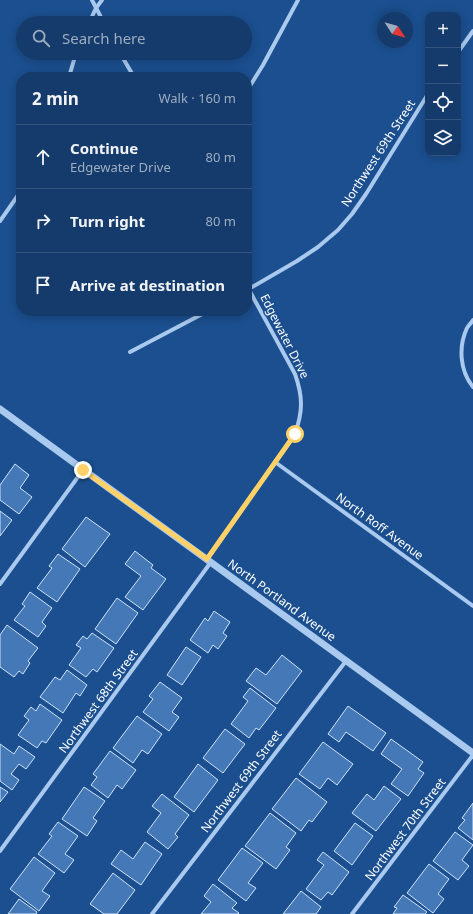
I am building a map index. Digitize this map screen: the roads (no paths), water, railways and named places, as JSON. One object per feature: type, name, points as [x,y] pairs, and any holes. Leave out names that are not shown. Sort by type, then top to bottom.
[{"type":"street","points":[[92,0],[100,16]]},
{"type":"street","points":[[92,16],[102,0]]},
{"type":"street","points":[[252,83],[298,0]]},
{"type":"street","points":[[461,48],[473,31]]},
{"type":"street","points":[[70,72],[74,60]]},
{"type":"street","points":[[124,60],[131,72]]},
{"type":"street","name":"Northwest 69th Street","points":[[252,286],[302,258],[338,230],[352,214],[366,194],[425,99]]},
{"type":"street","points":[[0,221],[16,198]]},
{"type":"street","name":"Edgewater Drive","points":[[209,561],[295,434],[300,419],[302,402],[300,386],[288,360],[252,295]]},
{"type":"street","points":[[130,352],[198,316]]},
{"type":"street","points":[[473,320],[468,328],[462,344],[462,358],[464,373],[473,387]]},
{"type":"street","name":"North Portland Avenue","points":[[0,409],[473,754]]},
{"type":"street","name":"North Roff Avenue","points":[[275,462],[473,606]]},
{"type":"street","points":[[0,584],[83,470]]},
{"type":"street","name":"Northwest 68th Street","points":[[0,851],[209,561]]},
{"type":"street","name":"Northwest 69th Street","points":[[152,914],[346,661]]},
{"type":"street","name":"Northwest 70th Street","points":[[352,914],[473,754]]}]
